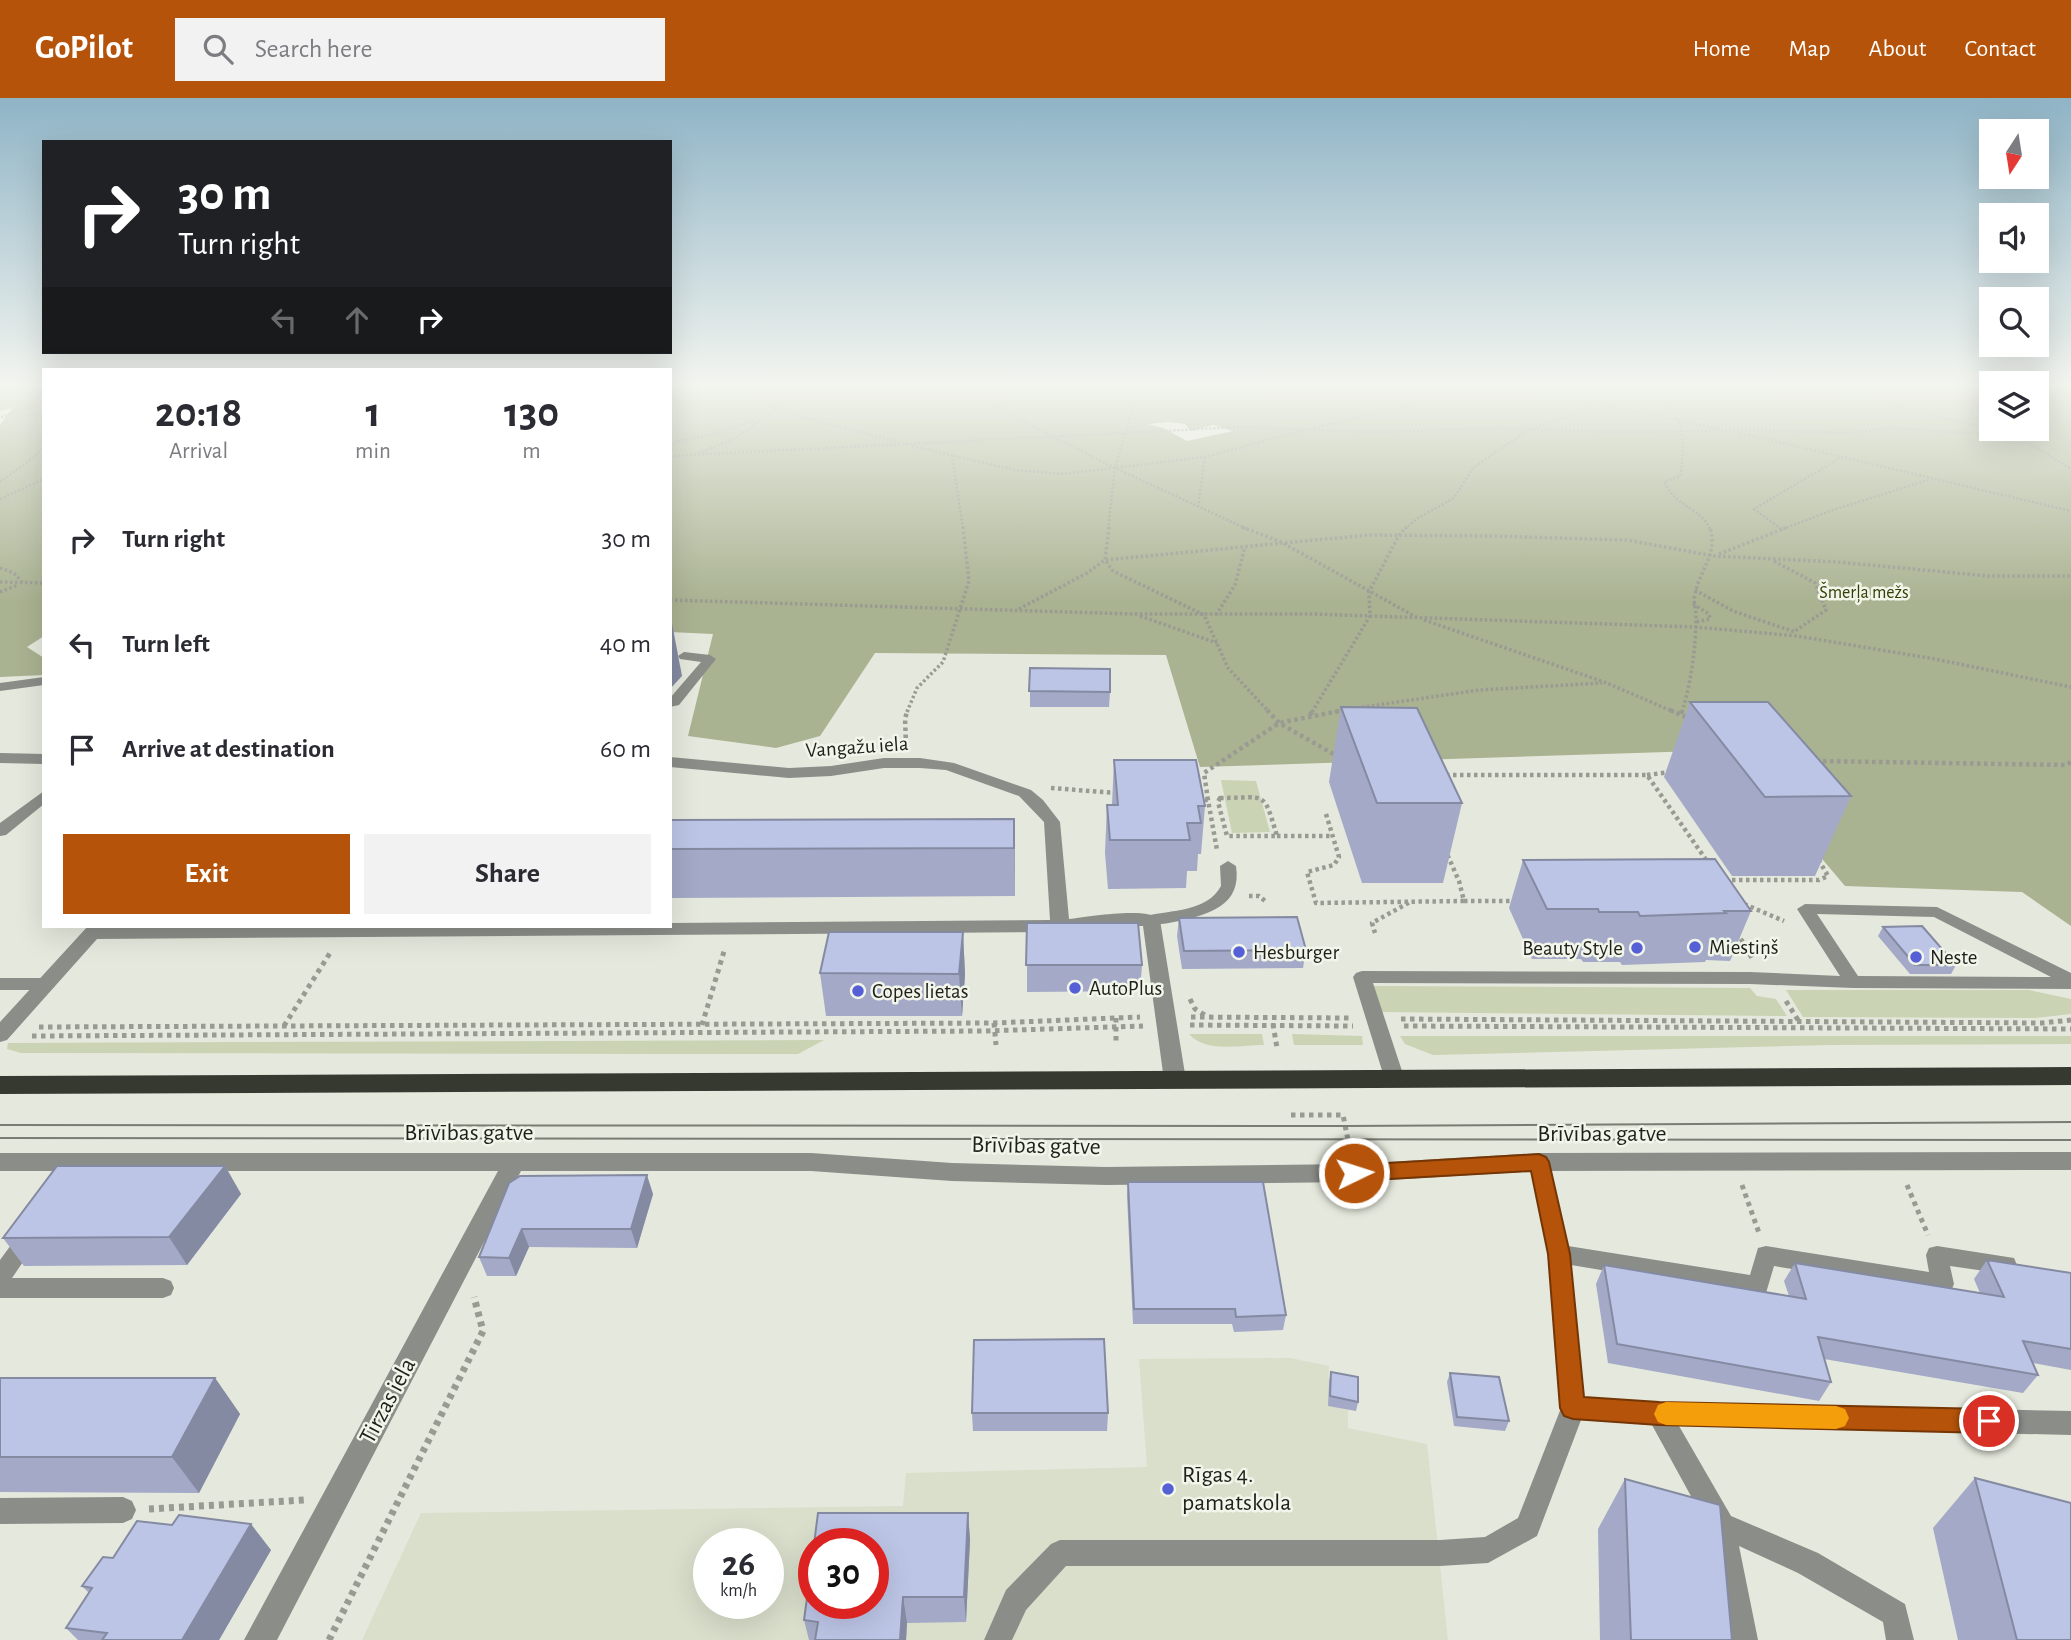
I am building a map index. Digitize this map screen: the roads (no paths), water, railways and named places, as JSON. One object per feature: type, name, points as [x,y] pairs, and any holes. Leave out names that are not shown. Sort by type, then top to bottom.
[{"type":"highway","points":[[0,1085],[2071,1076]]},
{"type":"street","points":[[0,758],[42,758]]},
{"type":"street","name":"Vangažu iela","points":[[672,762],[789,773],[906,763],[948,766],[1025,793],[1052,822],[1060,926]]},
{"type":"street","points":[[0,831],[42,798]]},
{"type":"street","points":[[3,1031],[95,929],[1060,926],[1106,920],[1151,920],[1175,1080]]},
{"type":"street","name":"Tirzas iela","points":[[260,1640],[515,1161]]},
{"type":"street","name":"Brīvības gatve","points":[[0,1162],[811,1162],[952,1172],[1106,1176],[1354,1173],[1539,1162],[2071,1161]]},
{"type":"lane","points":[[672,702],[710,659],[684,656]]},
{"type":"lane","points":[[0,687],[42,681]]},
{"type":"lane","points":[[1151,920],[1187,914],[1223,896],[1230,886],[1228,866]]},
{"type":"lane","points":[[1853,982],[1805,909],[1937,912],[2071,981]]},
{"type":"lane","points":[[1395,1080],[1362,977],[1750,978],[1853,982],[2071,981]]},
{"type":"lane","points":[[0,984],[47,984]]},
{"type":"lane","points":[[63,1188],[84,1161]]},
{"type":"lane","points":[[998,1640],[1016,1600],[1060,1553],[1440,1553],[1488,1550],[1528,1527],[1573,1408],[1559,1254],[1539,1162]]},
{"type":"lane","points":[[0,1278],[39,1222]]},
{"type":"lane","points":[[1559,1254],[1758,1286],[1766,1255],[1942,1284],[1937,1255],[2031,1269]]},
{"type":"lane","points":[[0,1289],[163,1288]]},
{"type":"lane","points":[[1573,1408],[1659,1413],[2071,1423]]},
{"type":"lane","points":[[1659,1413],[1722,1525],[1744,1640]]},
{"type":"lane","points":[[0,1511],[123,1510]]},
{"type":"lane","points":[[1722,1525],[1808,1563],[1895,1614],[1900,1640]]},
{"type":"tram line","points":[[0,1125],[1345,1126],[2071,1122]]},
{"type":"tram line","points":[[0,1138],[2071,1140]]},
{"type":"place","name":"Miestiņš","points":[[1695,947]]},
{"type":"place","name":"Beauty Style","points":[[1637,948]]},
{"type":"place","name":"Hesburger","points":[[1239,952]]},
{"type":"place","name":"Neste","points":[[1916,957]]},
{"type":"place","name":"AutoPlus","points":[[1075,988]]},
{"type":"place","name":"Copes lietas","points":[[858,991]]},
{"type":"place","name":"Rīgas 4. pamatskola","points":[[1168,1489]]},
{"type":"park label","name":"Šmerļa mežs","points":[[1864,593]]}]
